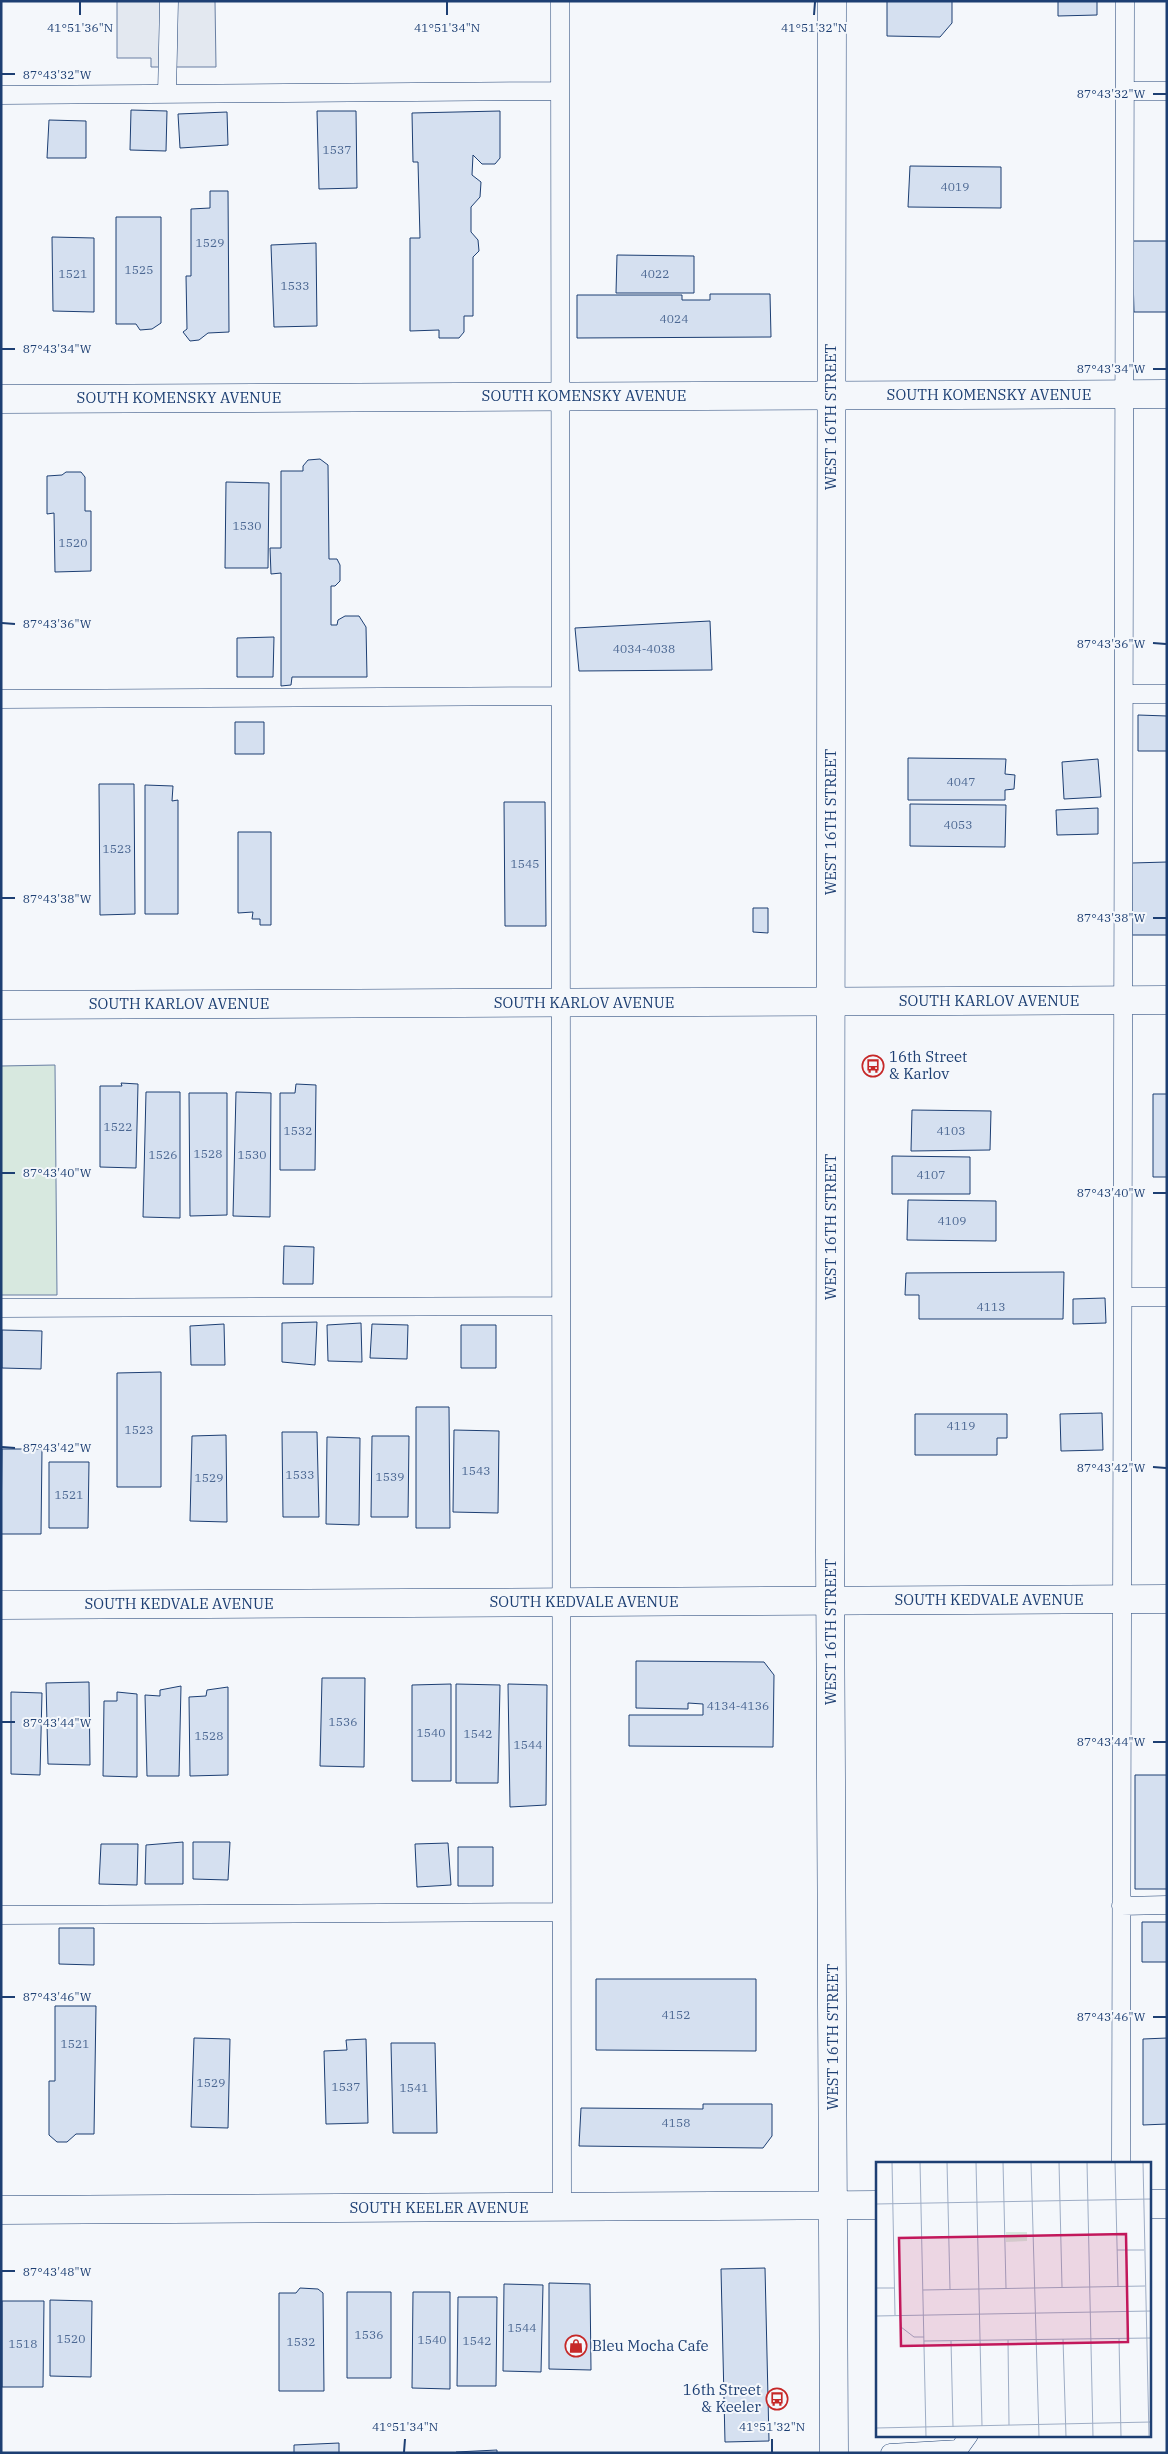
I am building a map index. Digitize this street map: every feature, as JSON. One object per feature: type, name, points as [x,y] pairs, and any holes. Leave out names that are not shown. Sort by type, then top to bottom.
[{"type":"street","name":"WEST 16TH STREET","points":[[832,1],[831,1600],[834,2453]]},
{"type":"street","name":"SOUTH KOMENSKY AVENUE","points":[[1,399],[1167,394]]},
{"type":"street","name":"SOUTH KARLOV AVENUE","points":[[1,1005],[1167,1000]]},
{"type":"street","name":"SOUTH KEDVALE AVENUE","points":[[1,1605],[1167,1599]]},
{"type":"street","points":[[1150,2204],[1167,2204]]},
{"type":"street","name":"SOUTH KEELER AVENUE","points":[[1,2210],[876,2205]]},
{"type":"lane","points":[[168,94],[169,1]]},
{"type":"lane","points":[[560,1],[562,2207]]},
{"type":"lane","points":[[1121,2162],[1124,1]]},
{"type":"lane","points":[[1,95],[560,91]]},
{"type":"lane","points":[[1124,91],[1167,91]]},
{"type":"lane","points":[[1124,694],[1167,694]]},
{"type":"lane","points":[[1,699],[560,696]]},
{"type":"lane","points":[[1123,1297],[1167,1297]]},
{"type":"lane","points":[[1,1308],[561,1306]]},
{"type":"lane","points":[[1121,1906],[1167,1906]]},
{"type":"lane","points":[[1,1915],[561,1912]]},
{"type":"lane","points":[[890,2453],[959,2449],[968,2436]]},
{"type":"shaded area","points":[[117,1],[215,1],[216,67],[151,67],[151,58],[117,58]]},
{"type":"shaded area","points":[[55,1065],[57,1295],[1,1295],[1,1066]]},
{"type":"building","points":[[887,1],[952,1],[952,23],[940,37],[887,36]]},
{"type":"building","points":[[1058,1],[1097,1],[1097,15],[1058,16]]},
{"type":"building","points":[[131,110],[167,111],[166,151],[130,150]]},
{"type":"building","points":[[317,111],[356,111],[357,188],[319,189]]},
{"type":"building","points":[[500,111],[500,158],[495,164],[482,164],[473,155],[472,175],[481,182],[480,197],[471,207],[471,232],[478,240],[479,251],[473,257],[473,316],[464,316],[464,332],[459,338],[439,338],[439,330],[410,331],[410,238],[420,238],[418,162],[413,162],[412,113]]},
{"type":"building","points":[[227,112],[228,145],[180,148],[178,114]]},
{"type":"building","points":[[49,120],[86,121],[86,158],[47,158]]},
{"type":"building","points":[[910,166],[1001,167],[1001,208],[908,207]]},
{"type":"building","points":[[210,191],[228,191],[229,332],[208,333],[199,340],[190,341],[183,332],[187,329],[186,276],[191,276],[191,209],[210,208]]},
{"type":"building","points":[[116,217],[161,217],[161,323],[152,329],[140,330],[136,324],[116,324]]},
{"type":"building","points":[[52,237],[94,238],[94,312],[53,311]]},
{"type":"building","points":[[1132,241],[1167,241],[1167,312],[1134,312]]},
{"type":"building","points":[[316,243],[317,326],[274,327],[271,245]]},
{"type":"building","points":[[617,255],[694,256],[694,293],[616,293]]},
{"type":"building","points":[[710,294],[770,294],[771,337],[577,338],[577,295],[682,295],[682,300],[710,300]]},
{"type":"building","points":[[320,459],[328,465],[329,559],[337,559],[340,565],[340,581],[335,586],[331,586],[331,625],[337,625],[338,620],[345,616],[359,616],[366,627],[367,677],[292,677],[291,685],[281,686],[281,573],[271,574],[270,548],[281,548],[281,471],[303,471],[303,466],[308,460]]},
{"type":"building","points":[[66,472],[81,472],[85,477],[85,511],[91,511],[91,571],[55,572],[54,513],[47,514],[47,476],[62,475]]},
{"type":"building","points":[[226,482],[269,483],[268,568],[225,568]]},
{"type":"building","points":[[710,621],[712,670],[579,671],[575,628]]},
{"type":"building","points":[[274,637],[273,677],[237,677],[237,638]]},
{"type":"building","points":[[1138,715],[1167,716],[1167,751],[1138,751]]},
{"type":"building","points":[[235,722],[264,722],[264,754],[235,754]]},
{"type":"building","points":[[908,758],[1006,759],[1005,774],[1015,775],[1014,789],[1005,790],[1005,800],[908,800]]},
{"type":"building","points":[[1098,759],[1101,797],[1064,799],[1062,762]]},
{"type":"building","points":[[99,784],[134,784],[135,914],[100,915]]},
{"type":"building","points":[[145,785],[173,786],[172,801],[178,800],[178,914],[145,914]]},
{"type":"building","points":[[504,802],[545,802],[546,926],[505,926]]},
{"type":"building","points":[[910,804],[1006,805],[1005,847],[910,846]]},
{"type":"building","points":[[1098,808],[1098,834],[1057,835],[1056,810]]},
{"type":"building","points":[[238,832],[271,832],[271,925],[260,925],[260,919],[252,919],[253,912],[238,913]]},
{"type":"building","points":[[1167,862],[1167,935],[1132,935],[1132,863]]},
{"type":"building","points":[[753,908],[768,908],[768,933],[753,932]]},
{"type":"building","points":[[121,1083],[138,1084],[136,1168],[100,1167],[100,1086],[122,1086]]},
{"type":"building","points":[[296,1084],[316,1085],[315,1170],[280,1170],[280,1093],[295,1093]]},
{"type":"building","points":[[146,1092],[180,1092],[180,1218],[143,1217]]},
{"type":"building","points":[[236,1092],[271,1093],[270,1217],[233,1216]]},
{"type":"building","points":[[189,1093],[227,1093],[227,1215],[190,1216]]},
{"type":"building","points":[[1153,1094],[1167,1094],[1167,1177],[1153,1177]]},
{"type":"building","points":[[912,1110],[991,1111],[990,1150],[911,1151]]},
{"type":"building","points":[[892,1156],[970,1157],[970,1194],[892,1194]]},
{"type":"building","points":[[908,1200],[996,1201],[996,1241],[907,1240]]},
{"type":"building","points":[[284,1246],[314,1247],[313,1284],[283,1284]]},
{"type":"building","points":[[1064,1272],[1063,1319],[919,1319],[919,1295],[905,1295],[906,1273]]},
{"type":"building","points":[[1105,1298],[1106,1323],[1073,1324],[1073,1299]]},
{"type":"building","points":[[317,1322],[315,1365],[282,1362],[282,1323]]},
{"type":"building","points":[[361,1323],[362,1362],[328,1361],[327,1325]]},
{"type":"building","points":[[224,1324],[225,1365],[191,1365],[190,1326]]},
{"type":"building","points":[[372,1324],[408,1325],[407,1359],[370,1358]]},
{"type":"building","points":[[461,1325],[496,1325],[496,1368],[461,1368]]},
{"type":"building","points":[[2,1330],[42,1331],[41,1369],[2,1368]]},
{"type":"building","points":[[161,1372],[161,1487],[117,1487],[117,1373]]},
{"type":"building","points":[[416,1407],[449,1407],[450,1528],[416,1528]]},
{"type":"building","points":[[1102,1413],[1103,1450],[1061,1451],[1060,1414]]},
{"type":"building","points":[[915,1414],[1007,1414],[1007,1438],[997,1438],[997,1455],[915,1455]]},
{"type":"building","points":[[454,1430],[499,1431],[498,1513],[453,1512]]},
{"type":"building","points":[[282,1432],[317,1432],[319,1517],[283,1517]]},
{"type":"building","points":[[226,1435],[227,1522],[190,1521],[192,1436]]},
{"type":"building","points":[[372,1436],[409,1436],[408,1517],[371,1517]]},
{"type":"building","points":[[327,1437],[360,1438],[359,1525],[326,1524]]},
{"type":"building","points":[[2,1449],[42,1449],[41,1534],[1,1534]]},
{"type":"building","points":[[49,1462],[89,1462],[88,1528],[49,1528]]},
{"type":"building","points":[[636,1661],[764,1662],[774,1675],[773,1747],[629,1746],[629,1715],[703,1715],[703,1704],[688,1703],[688,1709],[636,1708]]},
{"type":"building","points":[[322,1678],[365,1678],[364,1767],[320,1766]]},
{"type":"building","points":[[89,1682],[90,1765],[48,1764],[46,1683]]},
{"type":"building","points":[[451,1684],[451,1781],[412,1781],[412,1685]]},
{"type":"building","points":[[456,1684],[500,1685],[498,1783],[456,1783]]},
{"type":"building","points":[[508,1684],[547,1685],[546,1805],[510,1807]]},
{"type":"building","points":[[181,1686],[179,1776],[147,1776],[145,1695],[160,1696],[160,1690]]},
{"type":"building","points":[[228,1687],[228,1775],[190,1776],[189,1697],[206,1696],[207,1690]]},
{"type":"building","points":[[11,1692],[42,1693],[40,1775],[11,1774]]},
{"type":"building","points":[[117,1692],[137,1694],[137,1777],[103,1776],[104,1701],[117,1701]]},
{"type":"building","points":[[1135,1775],[1167,1775],[1167,1889],[1135,1889]]},
{"type":"building","points":[[183,1842],[183,1884],[145,1884],[146,1845]]},
{"type":"building","points":[[193,1842],[230,1842],[228,1880],[193,1879]]},
{"type":"building","points":[[448,1843],[451,1885],[417,1887],[415,1844]]},
{"type":"building","points":[[101,1844],[138,1844],[137,1885],[99,1884]]},
{"type":"building","points":[[458,1847],[493,1847],[493,1886],[458,1886]]},
{"type":"building","points":[[1142,1922],[1167,1922],[1167,1962],[1142,1962]]},
{"type":"building","points":[[59,1928],[94,1928],[94,1965],[59,1964]]},
{"type":"building","points":[[596,1979],[756,1979],[756,2051],[596,2050]]},
{"type":"building","points":[[55,2006],[96,2006],[94,2134],[76,2134],[67,2142],[57,2142],[49,2135],[49,2081],[55,2081]]},
{"type":"building","points":[[194,2038],[230,2039],[228,2128],[191,2127]]},
{"type":"building","points":[[1167,2038],[1167,2124],[1143,2125],[1143,2039]]},
{"type":"building","points":[[366,2039],[368,2123],[326,2124],[324,2051],[347,2050],[346,2040]]},
{"type":"building","points":[[391,2043],[435,2043],[437,2133],[393,2133]]},
{"type":"building","points":[[703,2104],[772,2104],[772,2136],[763,2148],[579,2146],[581,2108],[703,2109]]},
{"type":"building","points":[[765,2268],[769,2441],[725,2442],[721,2269]]},
{"type":"building","points":[[549,2283],[590,2284],[591,2370],[549,2369]]},
{"type":"building","points":[[504,2284],[543,2285],[541,2372],[503,2371]]},
{"type":"building","points":[[300,2288],[318,2289],[323,2293],[324,2391],[279,2391],[279,2293],[296,2293]]},
{"type":"building","points":[[347,2292],[391,2292],[391,2378],[347,2378]]},
{"type":"building","points":[[413,2292],[450,2292],[450,2389],[412,2388]]},
{"type":"building","points":[[458,2297],[497,2297],[496,2386],[457,2386]]},
{"type":"building","points":[[50,2300],[92,2301],[91,2377],[50,2376]]},
{"type":"building","points":[[2,2301],[44,2301],[43,2387],[2,2387]]},
{"type":"building","points":[[339,2443],[339,2453],[294,2453],[294,2445]]},
{"type":"building","points":[[497,2450],[497,2453],[456,2453],[456,2452]]},
{"type":"place","name":"16th Street & Karlov","points":[[873,1066]]},
{"type":"place","name":"Bleu Mocha Cafe","points":[[576,2346]]},
{"type":"place","name":"16th Street & Keeler","points":[[777,2399]]}]
